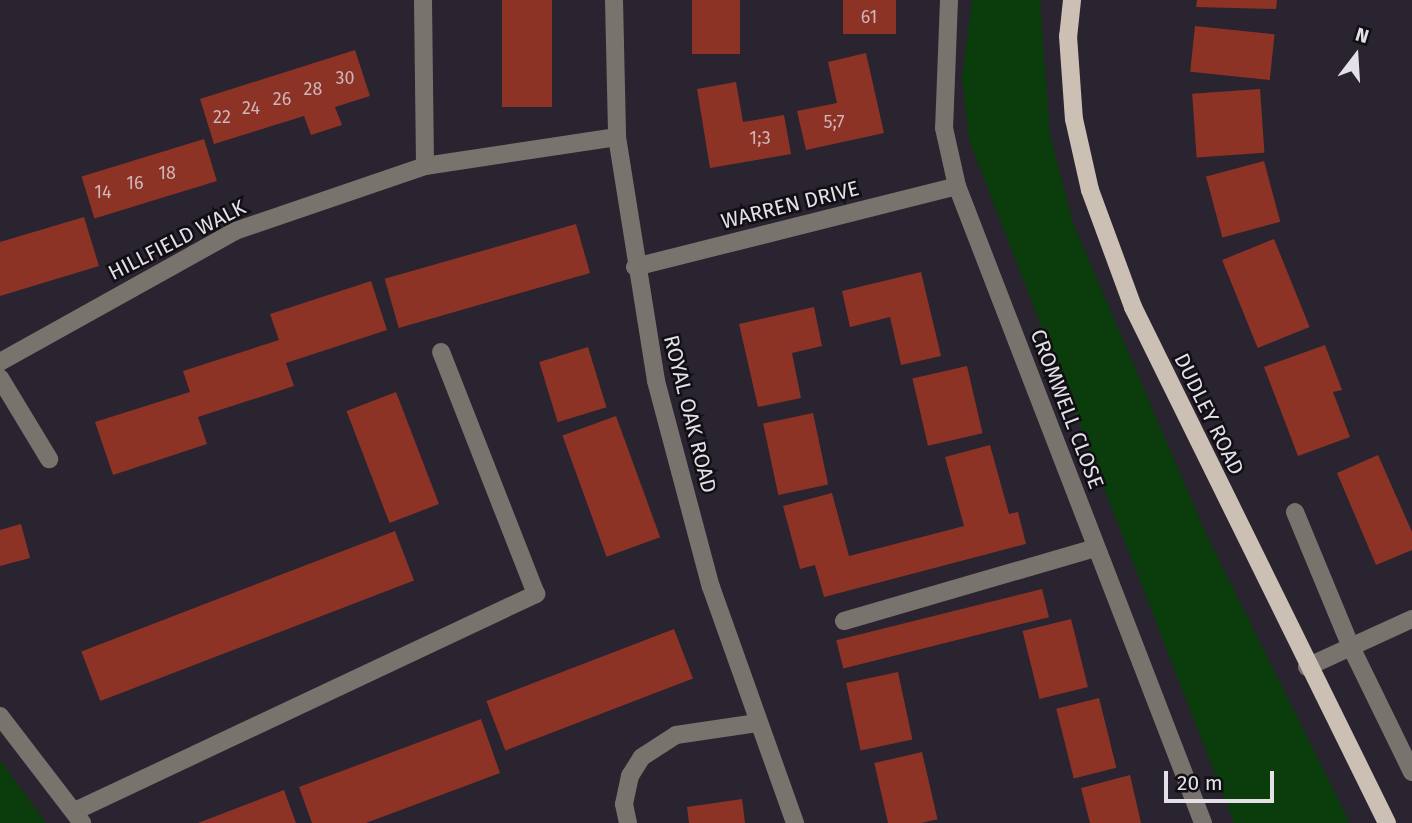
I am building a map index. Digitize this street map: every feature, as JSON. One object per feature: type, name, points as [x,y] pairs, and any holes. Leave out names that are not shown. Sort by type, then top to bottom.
[{"type":"main road","name":"DUDLEY ROAD","points":[[1072,0],[1068,36],[1074,119],[1090,190],[1133,307],[1307,667],[1387,823]]},
{"type":"street","points":[[423,0],[425,166]]},
{"type":"street","name":"ROYAL OAK ROAD","points":[[614,0],[617,137],[635,267],[656,381],[707,574],[757,723],[795,823]]},
{"type":"street","name":"CROMWELL CLOSE","points":[[949,0],[944,128],[957,186],[1203,823]]},
{"type":"street","name":"HILLFIELD WALK","points":[[0,362],[236,231],[425,166],[617,137]]},
{"type":"street","name":"WARREN DRIVE","points":[[635,267],[957,186]]},
{"type":"street","points":[[0,716],[78,817],[536,594],[440,352]]},
{"type":"street","points":[[0,378],[49,459]]},
{"type":"street","points":[[1295,512],[1351,647],[1412,772]]},
{"type":"street","points":[[844,621],[1096,548]]},
{"type":"street","points":[[1307,667],[1412,619]]},
{"type":"street","points":[[628,823],[624,804],[630,776],[642,757],[676,735],[757,723]]},
{"type":"green space","points":[[972,0],[1040,0],[1050,135],[1073,223],[1207,536],[1350,823],[1234,823],[969,140],[962,78]]},
{"type":"green space","points":[[0,760],[46,823],[0,823]]},
{"type":"building","points":[[502,0],[552,0],[552,107],[502,107]]},
{"type":"building","points":[[692,0],[740,0],[740,54],[692,54]]},
{"type":"building","points":[[843,0],[896,0],[896,34],[843,34]]},
{"type":"building","points":[[1197,0],[1277,0],[1276,9],[1196,7]]},
{"type":"building","points":[[1195,26],[1275,34],[1270,80],[1190,72]]},
{"type":"building","points":[[355,50],[370,96],[335,107],[342,125],[311,135],[304,116],[214,144],[200,99]]},
{"type":"building","points":[[866,53],[884,133],[806,150],[797,111],[837,103],[828,62]]},
{"type":"building","points":[[736,82],[743,122],[784,115],[791,154],[710,168],[697,89]]},
{"type":"building","points":[[1260,89],[1264,153],[1197,158],[1192,94]]},
{"type":"building","points":[[204,139],[217,181],[94,219],[82,176]]},
{"type":"building","points":[[1264,161],[1280,222],[1222,237],[1206,177]]},
{"type":"building","points":[[84,217],[99,266],[0,296],[0,242]]},
{"type":"building","points":[[576,224],[590,273],[399,328],[385,279]]},
{"type":"building","points":[[1274,239],[1310,327],[1258,348],[1222,260]]},
{"type":"building","points":[[921,272],[941,356],[901,365],[890,317],[850,327],[842,291]]},
{"type":"building","points":[[371,281],[387,330],[286,363],[294,386],[198,417],[207,444],[113,475],[95,422],[190,392],[183,371],[279,340],[270,314]]},
{"type":"building","points":[[814,307],[822,346],[792,353],[801,398],[758,407],[739,324]]},
{"type":"building","points":[[1325,345],[1342,390],[1333,392],[1350,437],[1298,456],[1264,367]]},
{"type":"building","points":[[588,347],[606,407],[558,422],[539,362]]},
{"type":"building","points":[[967,366],[983,433],[928,446],[912,379]]},
{"type":"building","points":[[396,392],[439,504],[390,523],[347,411]]},
{"type":"building","points":[[813,413],[828,484],[778,495],[763,424]]},
{"type":"building","points":[[616,416],[660,537],[607,557],[562,435]]},
{"type":"building","points":[[990,445],[1009,514],[1018,512],[1026,544],[824,597],[815,565],[800,569],[783,506],[832,493],[849,556],[964,526],[945,457]]},
{"type":"building","points":[[1378,455],[1412,532],[1412,550],[1376,565],[1337,473]]},
{"type":"building","points":[[21,524],[30,558],[0,566],[0,530]]},
{"type":"building","points":[[395,531],[414,580],[100,701],[81,651]]},
{"type":"building","points":[[1042,589],[1049,617],[843,668],[836,640]]},
{"type":"building","points":[[1071,619],[1088,687],[1039,699],[1022,631]]},
{"type":"building","points":[[674,629],[693,678],[505,751],[486,701]]},
{"type":"building","points":[[898,672],[912,739],[861,751],[846,683]]},
{"type":"building","points":[[1099,698],[1116,768],[1074,779],[1056,709]]},
{"type":"building","points":[[481,719],[500,773],[366,823],[312,823],[299,787]]},
{"type":"building","points":[[922,752],[938,819],[921,823],[888,823],[874,763]]},
{"type":"building","points":[[1130,775],[1141,823],[1090,823],[1081,788]]},
{"type":"building","points":[[284,790],[296,823],[198,823]]},
{"type":"building","points":[[742,799],[745,823],[689,823],[687,807]]}]
